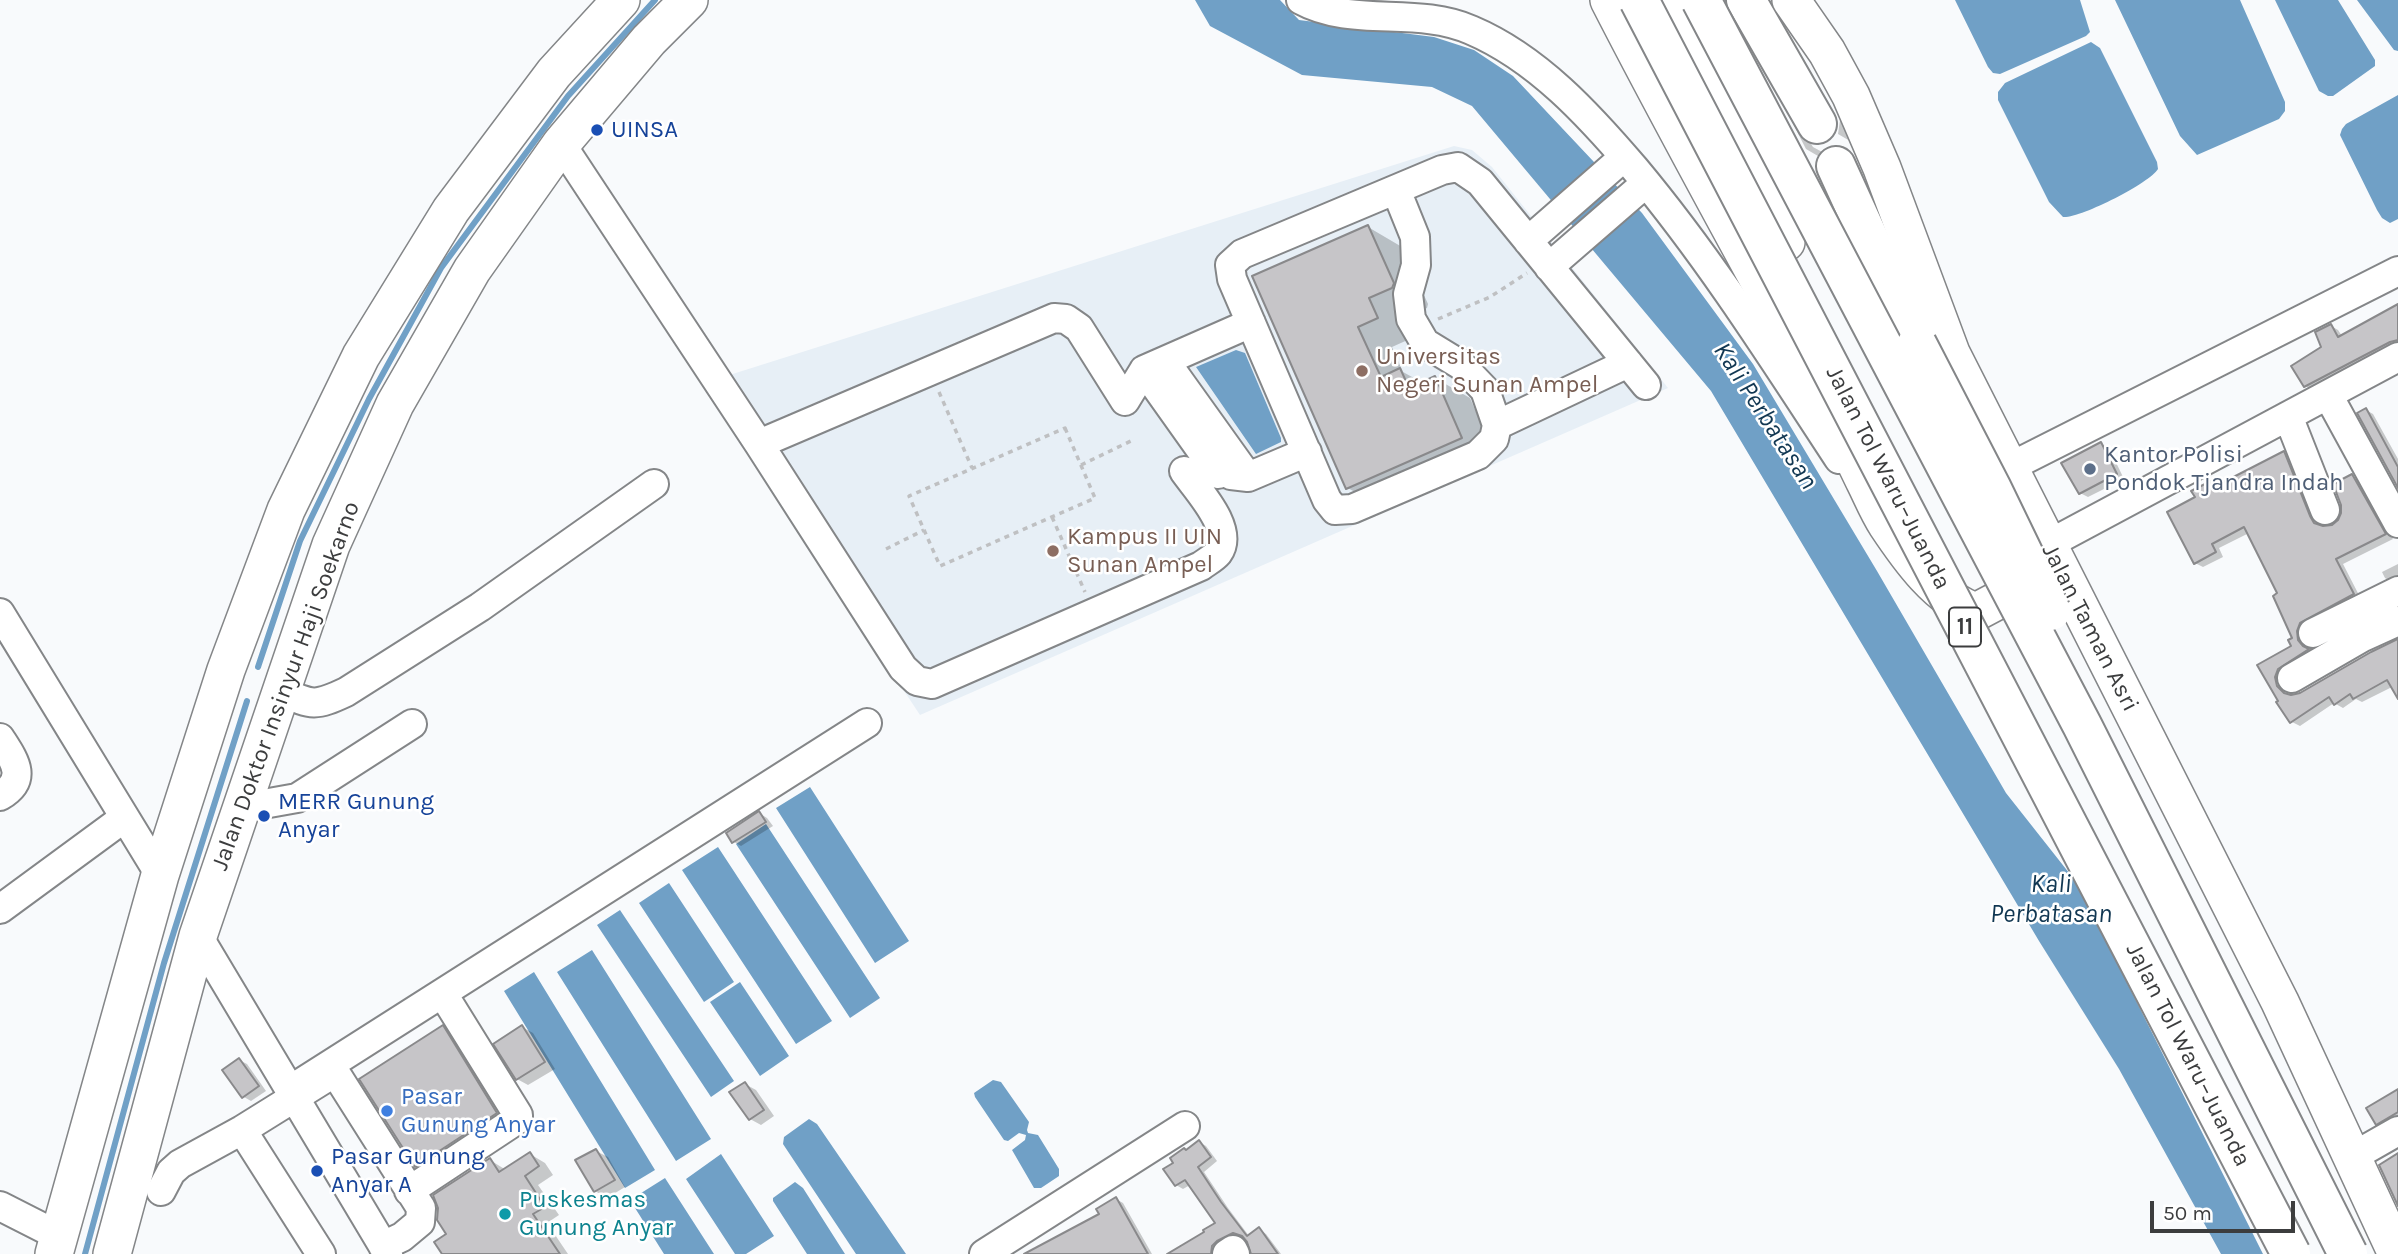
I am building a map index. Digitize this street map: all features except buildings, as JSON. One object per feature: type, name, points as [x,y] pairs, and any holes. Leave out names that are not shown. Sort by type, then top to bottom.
[{"type":"highway","name":"Jalan Tol Waru–Juanda","points":[[1639,0],[2291,1254]]},
{"type":"highway","name":"11","points":[[1701,0],[2082,725],[2348,1254]]},
{"type":"highway","points":[[1746,0],[1817,124]]},
{"type":"highway","points":[[1836,166],[1916,344],[1992,489],[2178,882],[2183,897],[2186,931]]},
{"type":"main road","points":[[57,1245],[160,875],[226,670],[286,510],[361,356],[451,210],[554,73],[621,0]]},
{"type":"main road","name":"Jalan Doktor Insinyur Haji Soekarno","points":[[112,1254],[198,936],[331,545],[395,404],[472,270],[561,144],[649,40],[689,0]]},
{"type":"main road","points":[[1609,0],[1660,100],[1827,404],[1886,523],[1929,579],[1961,606],[1976,612]]},
{"type":"main road","points":[[1662,0],[2308,1254]]},
{"type":"main road","name":"Jalan Taman Asri","points":[[1791,0],[1828,52],[1851,96],[1886,180],[1943,334],[2008,468],[2280,1002],[2354,1156],[2397,1254]]},
{"type":"main road","points":[[1976,612],[2053,556]]},
{"type":"main road","points":[[226,670],[280,691]]},
{"type":"street","points":[[1301,0],[1322,10],[1340,14],[1409,16],[1444,21],[1470,29],[1527,63],[1574,102],[1617,163],[1706,259],[1859,489],[1886,523]]},
{"type":"street","points":[[561,144],[903,668],[917,681],[932,684],[1200,566],[1217,554],[1223,540],[1221,524],[1184,471],[1248,477],[1307,452]]},
{"type":"street","points":[[1547,249],[1617,163]]},
{"type":"street","points":[[1396,190],[1415,237],[1416,265],[1408,294],[1411,319],[1425,343],[1461,365],[1485,390],[1497,425],[1494,439],[1478,456],[1352,509],[1335,510],[1327,500],[1232,279],[1230,265],[1242,254],[1443,170],[1458,167],[1480,182],[1547,249],[1646,385]]},
{"type":"street","points":[[1547,249],[1639,189]]},
{"type":"street","points":[[2008,468],[2398,271]]},
{"type":"street","points":[[759,444],[1054,318],[1066,319],[1079,328],[1125,401],[1154,365],[1251,323]]},
{"type":"street","points":[[2053,556],[2288,416],[2398,357]]},
{"type":"street","points":[[1497,425],[1628,363]]},
{"type":"street","points":[[1154,365],[1218,474]]},
{"type":"street","points":[[1154,365],[1248,477]]},
{"type":"street","points":[[2328,395],[2398,523]]},
{"type":"street","points":[[2288,416],[2325,510]]},
{"type":"street","points":[[280,691],[307,703],[327,701],[346,692],[480,607],[654,484]]},
{"type":"street","points":[[2313,633],[2398,591]]},
{"type":"street","points":[[0,613],[160,875]]},
{"type":"street","points":[[2292,678],[2363,637],[2398,621]]},
{"type":"street","points":[[161,1191],[171,1172],[180,1164],[242,1130],[292,1093],[443,994],[867,723]]},
{"type":"street","points":[[241,807],[297,798],[412,724]]},
{"type":"street","points":[[0,738],[14,761],[16,773],[16,782],[0,796]]},
{"type":"street","points":[[0,909],[124,818]]},
{"type":"street","points":[[198,936],[385,1250],[420,1222],[421,1208],[335,1075],[292,1093]]},
{"type":"street","points":[[410,1191],[518,1119],[443,994]]},
{"type":"street","points":[[984,1254],[1185,1126]]},
{"type":"street","points":[[242,1130],[321,1254]]},
{"type":"street","points":[[2354,1156],[2398,1131]]},
{"type":"street","points":[[0,1206],[57,1245]]},
{"type":"street","points":[[1227,1254],[1233,1250],[1235,1254]]},
{"type":"path","points":[[1416,328],[1490,298],[1547,249]]},
{"type":"path","points":[[929,371],[972,468]]},
{"type":"path","points":[[1065,428],[1096,498],[940,566],[909,496],[972,468],[1065,428]]},
{"type":"path","points":[[1081,465],[1131,441]]},
{"type":"path","points":[[1052,517],[1094,613]]},
{"type":"path","points":[[886,549],[924,530]]},
{"type":"shaded area","name":"Kampus II UIN Sunan Ampel","points":[[1454,146],[1472,150],[1492,167],[1668,388],[920,715],[701,384]]},
{"type":"water","name":"Kali Perbatasan","points":[[1195,0],[1280,0],[1299,20],[1434,37],[1474,50],[1513,76],[1642,213],[1753,364],[2006,793],[2077,883],[2263,1254],[2221,1254],[2119,1069],[2039,941],[1711,391],[1472,106],[1432,87],[1302,75],[1210,26]]},
{"type":"water","points":[[1955,0],[2080,0],[2090,32],[2000,74],[1993,73]]},
{"type":"water","points":[[2115,0],[2240,0],[2285,102],[2285,111],[2279,119],[2197,155],[2180,136]]},
{"type":"water","points":[[2275,0],[2338,0],[2375,60],[2375,66],[2333,96],[2319,91]]},
{"type":"water","points":[[2357,0],[2398,0],[2398,51],[2394,50]]},
{"type":"water","points":[[2091,42],[2100,48],[2157,162],[2158,169],[2142,183],[2114,199],[2063,217],[2049,202],[1998,100],[1998,92],[2005,83]]},
{"type":"water","points":[[2398,95],[2398,219],[2390,223],[2382,218],[2377,210],[2340,135],[2346,124]]},
{"type":"water","points":[[1236,350],[1245,353],[1281,438],[1281,442],[1256,454],[1196,367]]},
{"type":"water","points":[[810,787],[909,941],[875,963],[776,808]]},
{"type":"water","points":[[766,824],[880,998],[850,1018],[736,844]]},
{"type":"water","points":[[718,847],[832,1021],[796,1044],[682,870]]},
{"type":"water","points":[[669,883],[734,982],[704,1002],[639,903]]},
{"type":"water","points":[[620,910],[734,1081],[711,1097],[597,925]]},
{"type":"water","points":[[592,950],[711,1139],[676,1161],[557,972]]},
{"type":"water","points":[[534,972],[655,1170],[625,1188],[504,991]]},
{"type":"water","points":[[740,982],[789,1056],[760,1076],[710,1002]]},
{"type":"water","points":[[993,1080],[1001,1082],[1029,1122],[1028,1133],[1038,1135],[1059,1169],[1059,1176],[1041,1188],[1034,1188],[1012,1150],[1025,1140],[1026,1135],[1019,1133],[1008,1141],[1004,1140],[975,1097],[974,1093]]},
{"type":"water","points":[[809,1119],[817,1124],[906,1254],[856,1254],[783,1144],[784,1137]]},
{"type":"water","points":[[721,1154],[774,1236],[746,1254],[735,1254],[686,1179]]},
{"type":"water","points":[[665,1178],[714,1254],[664,1254],[630,1200]]},
{"type":"water","points":[[795,1182],[803,1188],[845,1254],[807,1254],[773,1201],[773,1198]]},
{"type":"waterway","points":[[258,667],[300,541],[369,399],[441,268],[568,96],[655,0]]},
{"type":"waterway","points":[[85,1254],[164,963],[247,701]]},
{"type":"place","name":"UINSA","points":[[597,130]]},
{"type":"place","name":"Universitas Negeri Sunan Ampel","points":[[1362,371]]},
{"type":"place","name":"Kantor Polisi Pondok Tjandra Indah","points":[[2090,469]]},
{"type":"place","name":"Kampus II UIN Sunan Ampel","points":[[1053,551]]},
{"type":"place","name":"MERR Gunung Anyar","points":[[264,816]]},
{"type":"place","name":"Pasar Gunung Anyar","points":[[387,1111]]},
{"type":"place","name":"Pasar Gunung Anyar A","points":[[317,1171]]},
{"type":"place","name":"Puskesmas Gunung Anyar","points":[[505,1214]]}]
